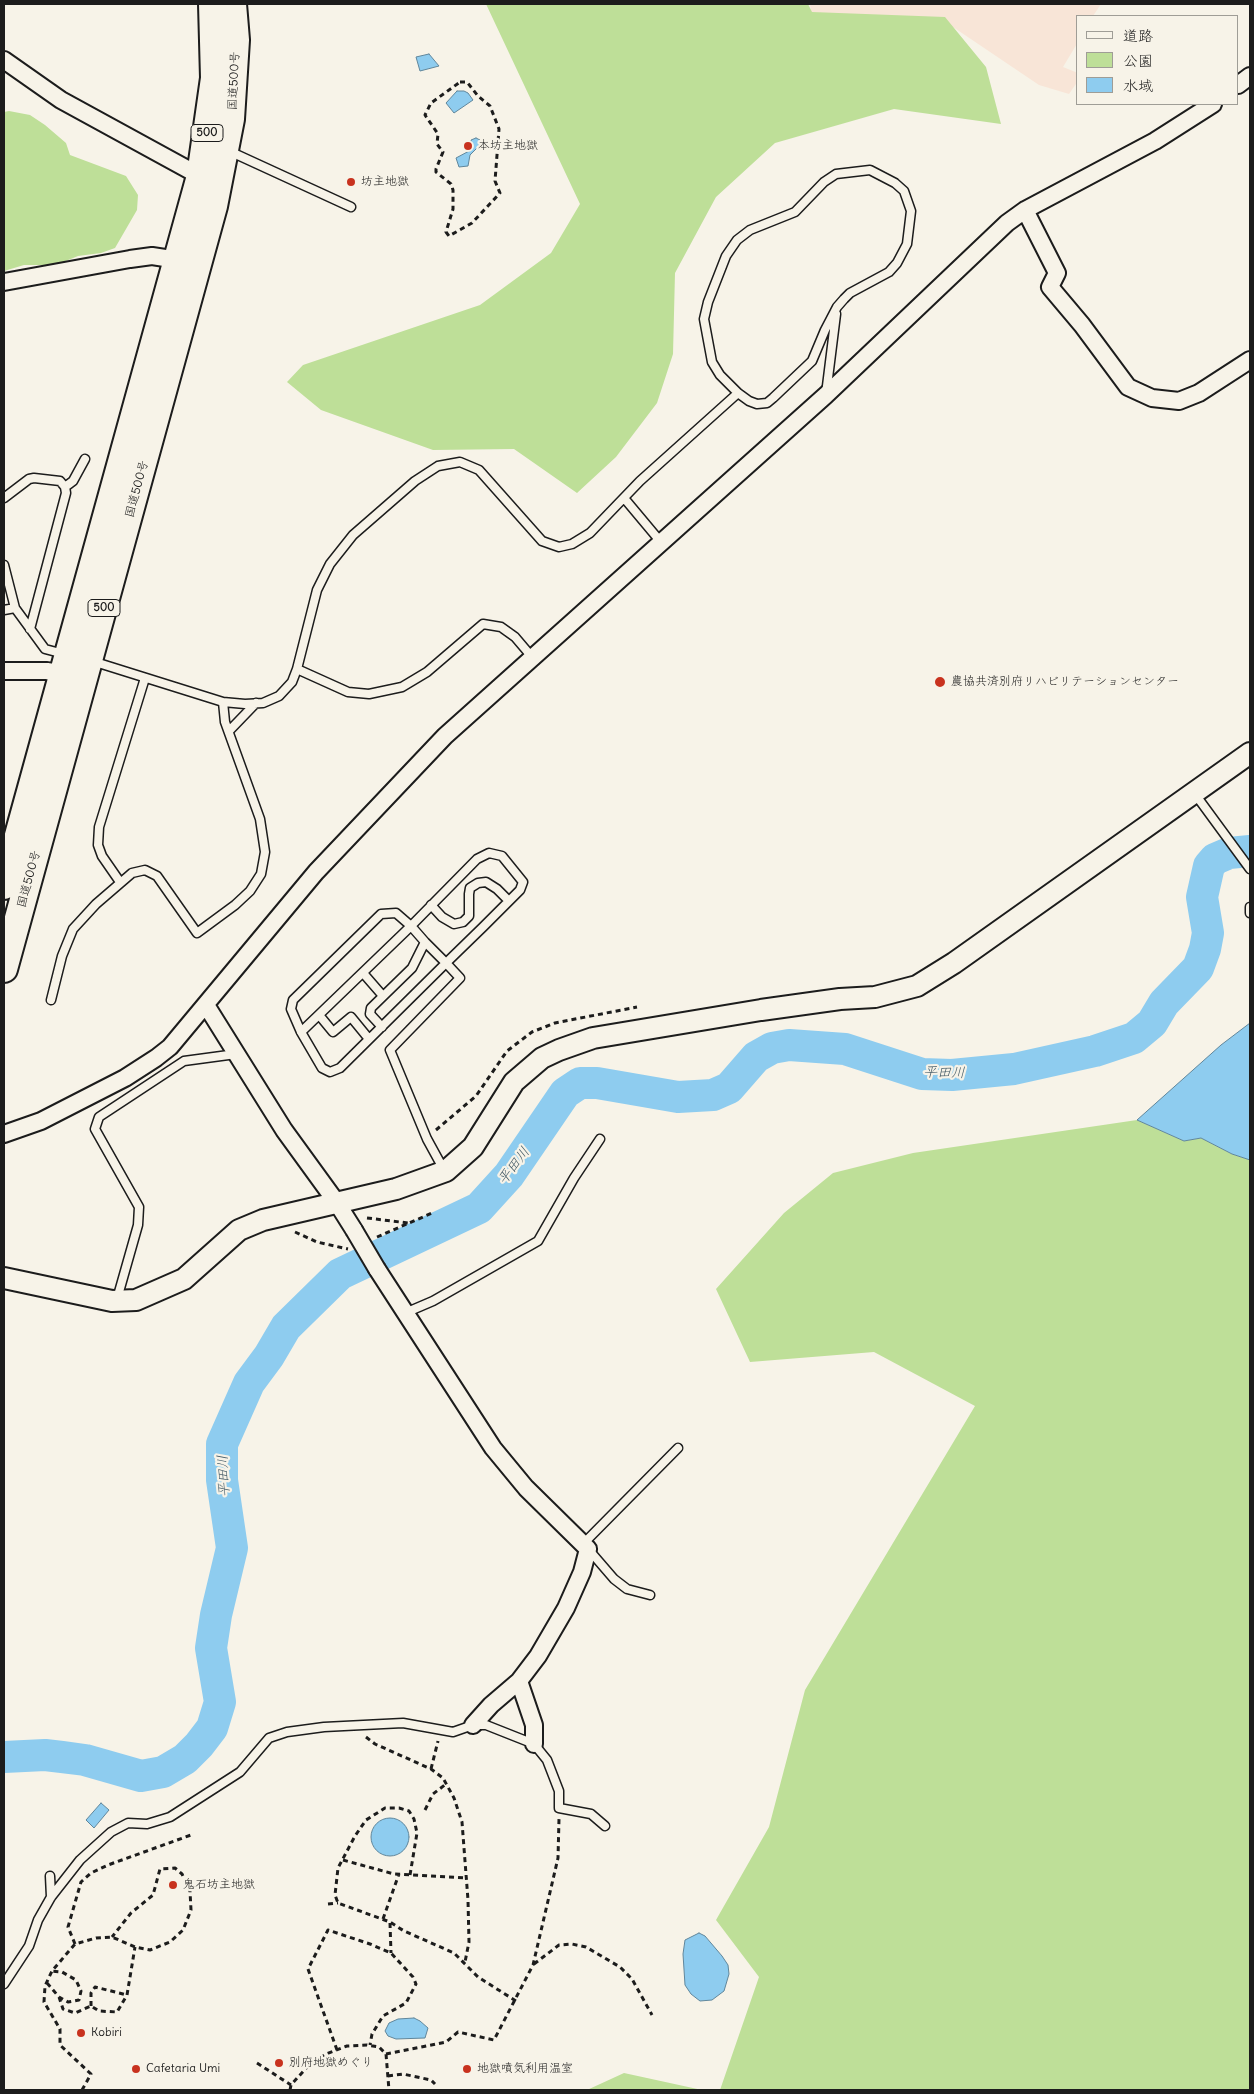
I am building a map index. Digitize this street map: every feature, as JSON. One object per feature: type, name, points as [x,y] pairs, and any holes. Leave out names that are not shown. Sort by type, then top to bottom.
[{"type":"highway","name":"国道500号","points":[[4,886],[76,664],[206,239],[216,148],[212,4]]},
{"type":"highway","name":"国道500号","points":[[4,969],[76,664],[200,176],[232,119],[235,72],[234,4]]},
{"type":"street","points":[[4,60],[61,100],[200,176]]},
{"type":"street","points":[[1239,84],[1250,76]]},
{"type":"street","points":[[4,1134],[41,1121],[67,1108],[156,1058],[206,1005],[280,914],[362,821],[445,736],[660,541],[826,395],[1007,223],[1025,210],[1155,142],[1211,105]]},
{"type":"street","points":[[1025,210],[1057,273],[1050,287],[1082,325],[1128,387],[1152,398],[1170,402],[1180,401],[1199,393],[1250,360]]},
{"type":"street","points":[[4,282],[152,256],[178,260]]},
{"type":"street","points":[[4,672],[76,664]]},
{"type":"street","points":[[4,1278],[116,1301],[136,1300],[184,1279],[239,1230],[263,1220],[396,1189],[446,1171],[473,1148],[514,1082],[542,1058],[593,1038],[840,998],[875,997],[917,986],[954,963],[1197,796],[1250,753]]},
{"type":"street","points":[[206,1005],[284,1130],[338,1203],[357,1224],[378,1269],[492,1448],[526,1488],[586,1546],[582,1572],[566,1608],[520,1682],[490,1705],[473,1725]]},
{"type":"street","points":[[520,1682],[534,1726],[534,1744]]},
{"type":"lane","points":[[216,148],[351,207]]},
{"type":"lane","points":[[870,170],[895,182],[908,198],[911,211],[907,244],[897,263],[889,272],[850,293],[837,307],[812,361],[794,381],[766,403],[749,402],[738,393],[720,375],[712,362],[704,319],[708,302],[731,248],[737,240],[750,230],[787,216],[803,206],[831,177],[843,172],[870,170]]},
{"type":"lane","points":[[826,395],[837,307]]},
{"type":"lane","points":[[4,564],[15,608],[46,649],[76,664],[145,678],[223,702],[263,703],[280,696],[292,682],[317,590],[330,564],[353,535],[415,481],[438,466],[460,462],[479,470],[542,541],[559,547],[572,544],[590,533],[624,498],[738,393]]},
{"type":"lane","points":[[65,487],[74,481],[85,459]]},
{"type":"lane","points":[[4,498],[29,479],[34,478],[60,481],[65,487],[64,502],[30,629]]},
{"type":"lane","points":[[624,498],[660,541]]},
{"type":"lane","points":[[4,610],[15,608]]},
{"type":"lane","points":[[297,669],[348,692],[369,694],[402,687],[427,672],[483,624],[501,628],[515,636],[532,656]]},
{"type":"lane","points":[[120,882],[102,856],[98,845],[99,827],[145,678]]},
{"type":"lane","points":[[51,1000],[62,956],[73,929],[120,882],[132,873],[145,870],[157,876],[197,933],[235,906],[250,891],[261,874],[265,852],[258,812],[225,722],[223,702]]},
{"type":"lane","points":[[229,731],[256,703]]},
{"type":"lane","points":[[1197,796],[1250,869]]},
{"type":"lane","points":[[301,1032],[411,926],[477,860],[489,853],[502,856],[523,882],[520,890],[446,964],[340,1068],[330,1072],[322,1068],[301,1032],[291,1009],[294,1000],[381,914],[396,913],[411,926],[425,942],[446,964],[460,978],[390,1050],[427,1139],[446,1171]]},
{"type":"lane","points":[[431,905],[442,917],[454,924],[463,922],[468,916],[470,888],[478,883],[486,882],[509,901]]},
{"type":"lane","points":[[1250,907],[1250,913]]},
{"type":"lane","points":[[382,1027],[370,1014],[371,1008],[412,968],[425,942]]},
{"type":"lane","points":[[363,972],[383,996]]},
{"type":"lane","points":[[318,1015],[333,1032],[351,1017],[370,1039]]},
{"type":"lane","points":[[116,1301],[138,1225],[139,1207],[95,1129],[99,1117],[184,1061],[236,1054]]},
{"type":"lane","points":[[405,1313],[433,1301],[538,1241],[574,1178],[600,1140]]},
{"type":"lane","points":[[650,1595],[628,1588],[614,1579],[586,1546],[678,1448]]},
{"type":"lane","points":[[4,1984],[29,1946],[38,1920],[51,1897],[80,1860],[111,1832],[128,1823],[147,1824],[170,1816],[187,1807],[240,1772],[269,1738],[287,1732],[403,1723],[453,1732],[473,1725],[486,1725],[534,1744],[547,1760],[559,1791],[559,1808],[591,1814],[605,1826]]},
{"type":"lane","points":[[50,1876],[51,1897]]},
{"type":"path","points":[[460,82],[467,82],[478,96],[490,106],[499,129],[495,181],[500,193],[472,223],[449,236],[446,232],[453,209],[454,190],[451,184],[436,172],[443,154],[436,142],[438,134],[425,115],[431,103],[452,86],[460,82]]},
{"type":"path","points":[[357,1224],[408,1224]]},
{"type":"path","points":[[353,1726],[375,1744],[431,1770],[443,1778],[458,1807],[462,1822],[469,1942],[465,1963]]},
{"type":"path","points":[[431,1770],[441,1730]]},
{"type":"path","points":[[425,1810],[433,1794],[446,1784]]},
{"type":"path","points":[[338,1903],[335,1895],[338,1868],[366,1820],[385,1808],[399,1808],[409,1811],[414,1819],[417,1833],[410,1875]]},
{"type":"path","points":[[386,2054],[446,2042],[458,2032],[494,2040],[516,2001],[533,1965],[558,1858],[559,1808]]},
{"type":"path","points":[[75,1944],[68,1926],[81,1882],[91,1873],[108,1865],[191,1835]]},
{"type":"path","points":[[344,1860],[399,1874],[466,1878]]},
{"type":"path","points":[[82,2090],[91,2074],[60,2045],[60,2029],[44,2002],[47,1982],[52,1971],[75,1944],[96,1938],[112,1937],[135,1948],[150,1950],[164,1946],[177,1936],[187,1923],[191,1910],[190,1891],[182,1874],[175,1868],[160,1869],[153,1895],[131,1914],[112,1937]]},
{"type":"path","points":[[383,1919],[399,1874]]},
{"type":"path","points":[[328,1904],[338,1903],[383,1919],[404,1931],[454,1953],[484,1981],[516,2001]]},
{"type":"path","points":[[390,1922],[391,1953]]},
{"type":"path","points":[[337,2050],[308,1969],[328,1930],[391,1953],[413,1977],[416,1984],[406,2003],[383,2016],[372,2034],[370,2045]]},
{"type":"path","points":[[533,1965],[559,1945],[572,1944],[586,1947],[632,1978],[652,2015]]},
{"type":"path","points":[[91,2006],[99,2011],[117,2012],[127,1996],[135,1948]]},
{"type":"path","points":[[52,1971],[62,1972],[76,1980],[81,1991],[79,2000],[68,2002],[59,1997]]},
{"type":"path","points":[[47,1982],[59,1997],[63,2009],[75,2013],[91,2006]]},
{"type":"path","points":[[91,2006],[91,1993],[95,1987],[127,1996]]},
{"type":"path","points":[[290,2090],[291,2085],[308,2066],[347,2046],[370,2045],[379,2047],[386,2054],[389,2090]]},
{"type":"path","points":[[257,2063],[291,2085]]},
{"type":"path","points":[[388,2076],[403,2074],[430,2080],[435,2084]]},
{"type":"shaded area","points":[[810,4],[1101,4],[1094,15],[1076,15],[1076,45],[1063,67],[1076,72],[1076,84],[1069,94],[1039,85],[953,27],[811,12]]},
{"type":"green space","points":[[486,4],[808,4],[812,12],[945,17],[986,67],[1001,124],[894,109],[775,143],[716,197],[675,273],[673,354],[657,403],[616,457],[577,493],[514,449],[433,450],[321,410],[287,382],[303,365],[480,305],[551,253],[580,204]]},
{"type":"green space","points":[[9,111],[30,115],[45,125],[66,143],[70,155],[126,176],[138,195],[137,210],[115,248],[101,253],[78,256],[56,265],[24,265],[4,271],[4,112]]},
{"type":"green space","points":[[1137,1120],[1184,1141],[1201,1138],[1232,1154],[1250,1160],[1250,2090],[720,2090],[759,1977],[716,1920],[769,1827],[805,1690],[975,1406],[874,1352],[750,1362],[716,1289],[784,1213],[833,1173],[913,1153]]},
{"type":"green space","points":[[624,2073],[702,2090],[587,2090]]},
{"type":"water","points":[[429,54],[439,66],[420,71],[416,57]]},
{"type":"water","points":[[457,91],[468,93],[473,100],[454,113],[446,103]]},
{"type":"water","points":[[476,138],[480,140],[479,146],[470,155],[468,166],[459,167],[456,158],[471,150],[471,140]]},
{"type":"water","points":[[1250,1023],[1250,1160],[1232,1154],[1201,1138],[1184,1141],[1137,1120],[1221,1045]]},
{"type":"water","points":[[101,1803],[109,1810],[94,1828],[86,1820]]},
{"type":"water","points":[[390,1818],[404,1823],[409,1837],[404,1851],[390,1856],[376,1851],[371,1837],[376,1823]]},
{"type":"water","points":[[699,1933],[705,1936],[728,1965],[729,1974],[724,1991],[712,2000],[700,2001],[691,1994],[685,1985],[683,1954],[685,1940]]},
{"type":"water","points":[[414,2018],[428,2028],[425,2038],[396,2039],[388,2036],[385,2031],[389,2023],[398,2019]]},
{"type":"waterway","name":"平田川","points":[[4,1757],[45,1755],[85,1760],[141,1776],[163,1772],[185,1759],[199,1745],[212,1728],[220,1702],[211,1648],[216,1615],[232,1548],[222,1480],[222,1444],[249,1383],[269,1356],[286,1327],[340,1274],[479,1208],[509,1175],[565,1093],[580,1083],[597,1083],[678,1097],[713,1095],[729,1088],[756,1057],[772,1048],[789,1045],[845,1049],[922,1074],[952,1075],[1014,1069],[1095,1051],[1134,1038],[1152,1023],[1164,1003],[1198,968],[1205,949],[1208,933],[1202,897],[1209,866],[1215,859],[1229,853],[1250,851]]},
{"type":"place","name":"本坊主地獄","points":[[468,146]]},
{"type":"place","name":"坊主地獄","points":[[351,182]]},
{"type":"place","name":"農協共済別府リハビリテーションセンター","points":[[940,682]]},
{"type":"place","name":"鬼石坊主地獄","points":[[173,1885]]},
{"type":"place","name":"Kobiri","points":[[81,2033]]},
{"type":"place","name":"別府地獄めぐり","points":[[279,2063]]},
{"type":"place","name":"Cafetaria Umi","points":[[136,2069]]},
{"type":"place","name":"地獄噴気利用温室","points":[[467,2069]]}]
